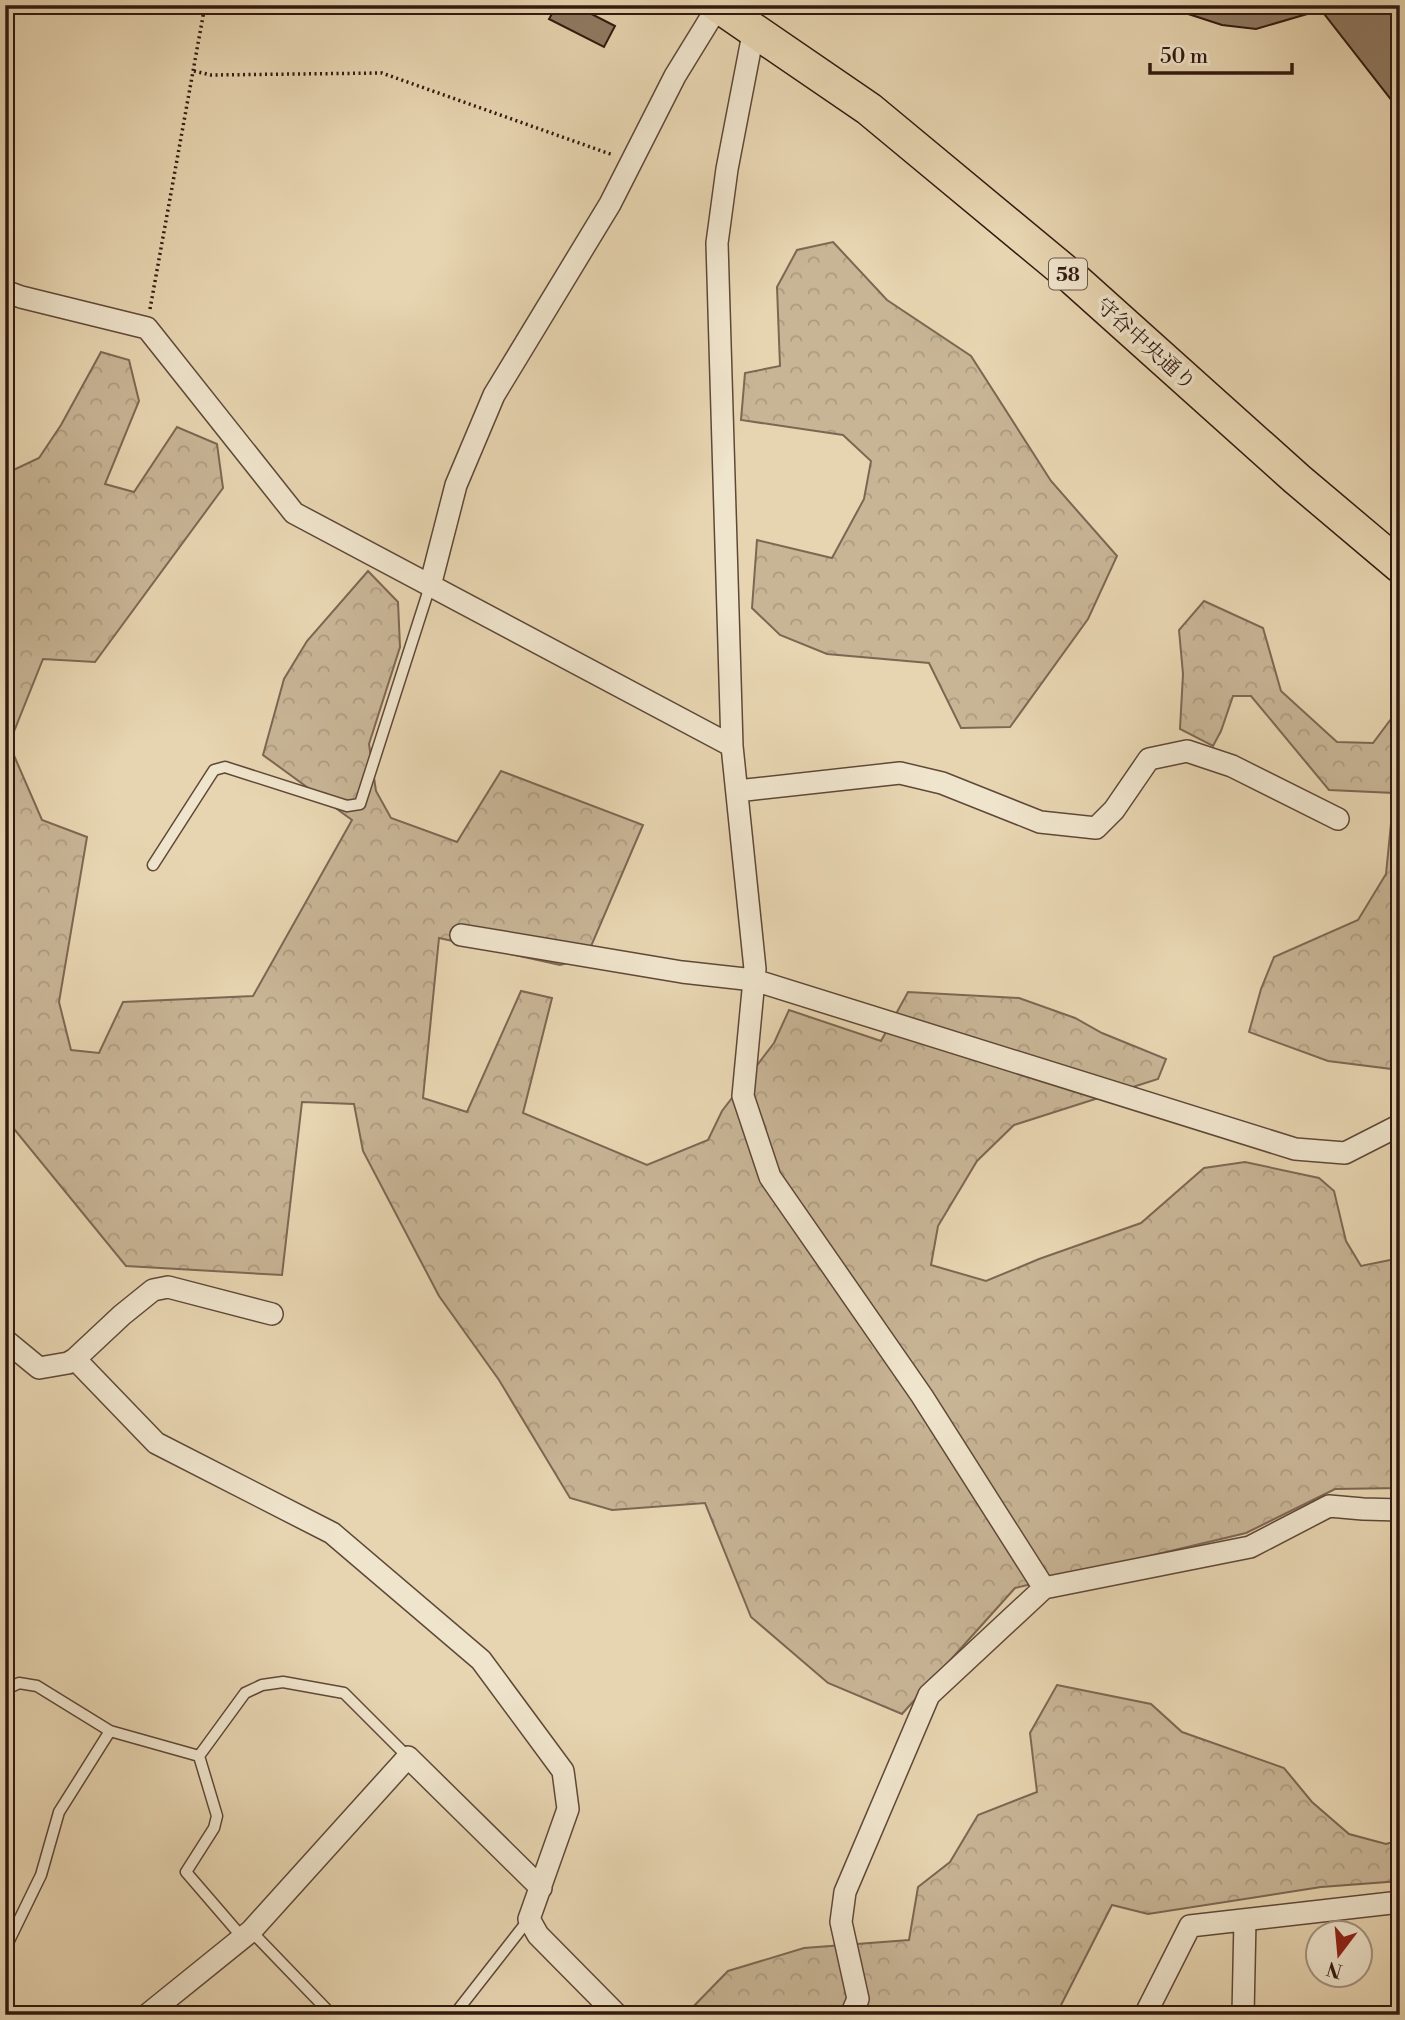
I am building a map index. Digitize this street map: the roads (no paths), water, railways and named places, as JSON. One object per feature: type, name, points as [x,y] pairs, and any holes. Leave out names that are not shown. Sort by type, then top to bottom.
[{"type":"main road","name":"守谷中央通り","points":[[718,5],[869,109],[1074,279],[1297,479],[1400,566]]},
{"type":"street","points":[[430,586],[456,485],[494,395],[610,204],[676,76],[718,5]]},
{"type":"street","points":[[754,29],[727,169],[717,243],[732,746],[755,969],[743,1096],[769,1177],[922,1396],[1044,1588]]},
{"type":"street","points":[[5,291],[147,328],[294,513],[732,746]]},
{"type":"street","points":[[737,791],[900,773],[942,783],[1040,822],[1096,828],[1114,810],[1149,759],[1187,751],[1232,766],[1338,819]]},
{"type":"street","points":[[461,935],[682,972],[754,980],[1295,1149],[1345,1153],[1400,1125]]},
{"type":"street","points":[[5,1340],[39,1368],[68,1363],[153,1290],[167,1287],[272,1314]]},
{"type":"street","points":[[75,1359],[156,1443],[332,1533],[481,1660],[563,1771],[568,1808],[529,1919],[538,1935],[617,2015]]},
{"type":"street","points":[[850,2015],[858,1999],[841,1922],[845,1892],[929,1695],[1044,1588],[1250,1547],[1329,1506],[1400,1510]]},
{"type":"street","points":[[147,2015],[247,1934],[408,1757],[541,1888]]},
{"type":"street","points":[[1145,2015],[1190,1926],[1400,1902]]},
{"type":"street","points":[[1243,2015],[1245,1920]]},
{"type":"lane","points":[[153,865],[214,770],[225,767],[347,806],[360,804],[430,586]]},
{"type":"lane","points":[[199,1756],[245,1693],[262,1685],[283,1682],[344,1693],[408,1757]]},
{"type":"lane","points":[[5,1690],[19,1683],[37,1686],[110,1731],[199,1756]]},
{"type":"lane","points":[[5,1949],[41,1875],[59,1812],[110,1731]]},
{"type":"lane","points":[[199,1756],[217,1816],[214,1828],[186,1872],[332,2015]]},
{"type":"lane","points":[[454,2015],[529,1919]]}]
